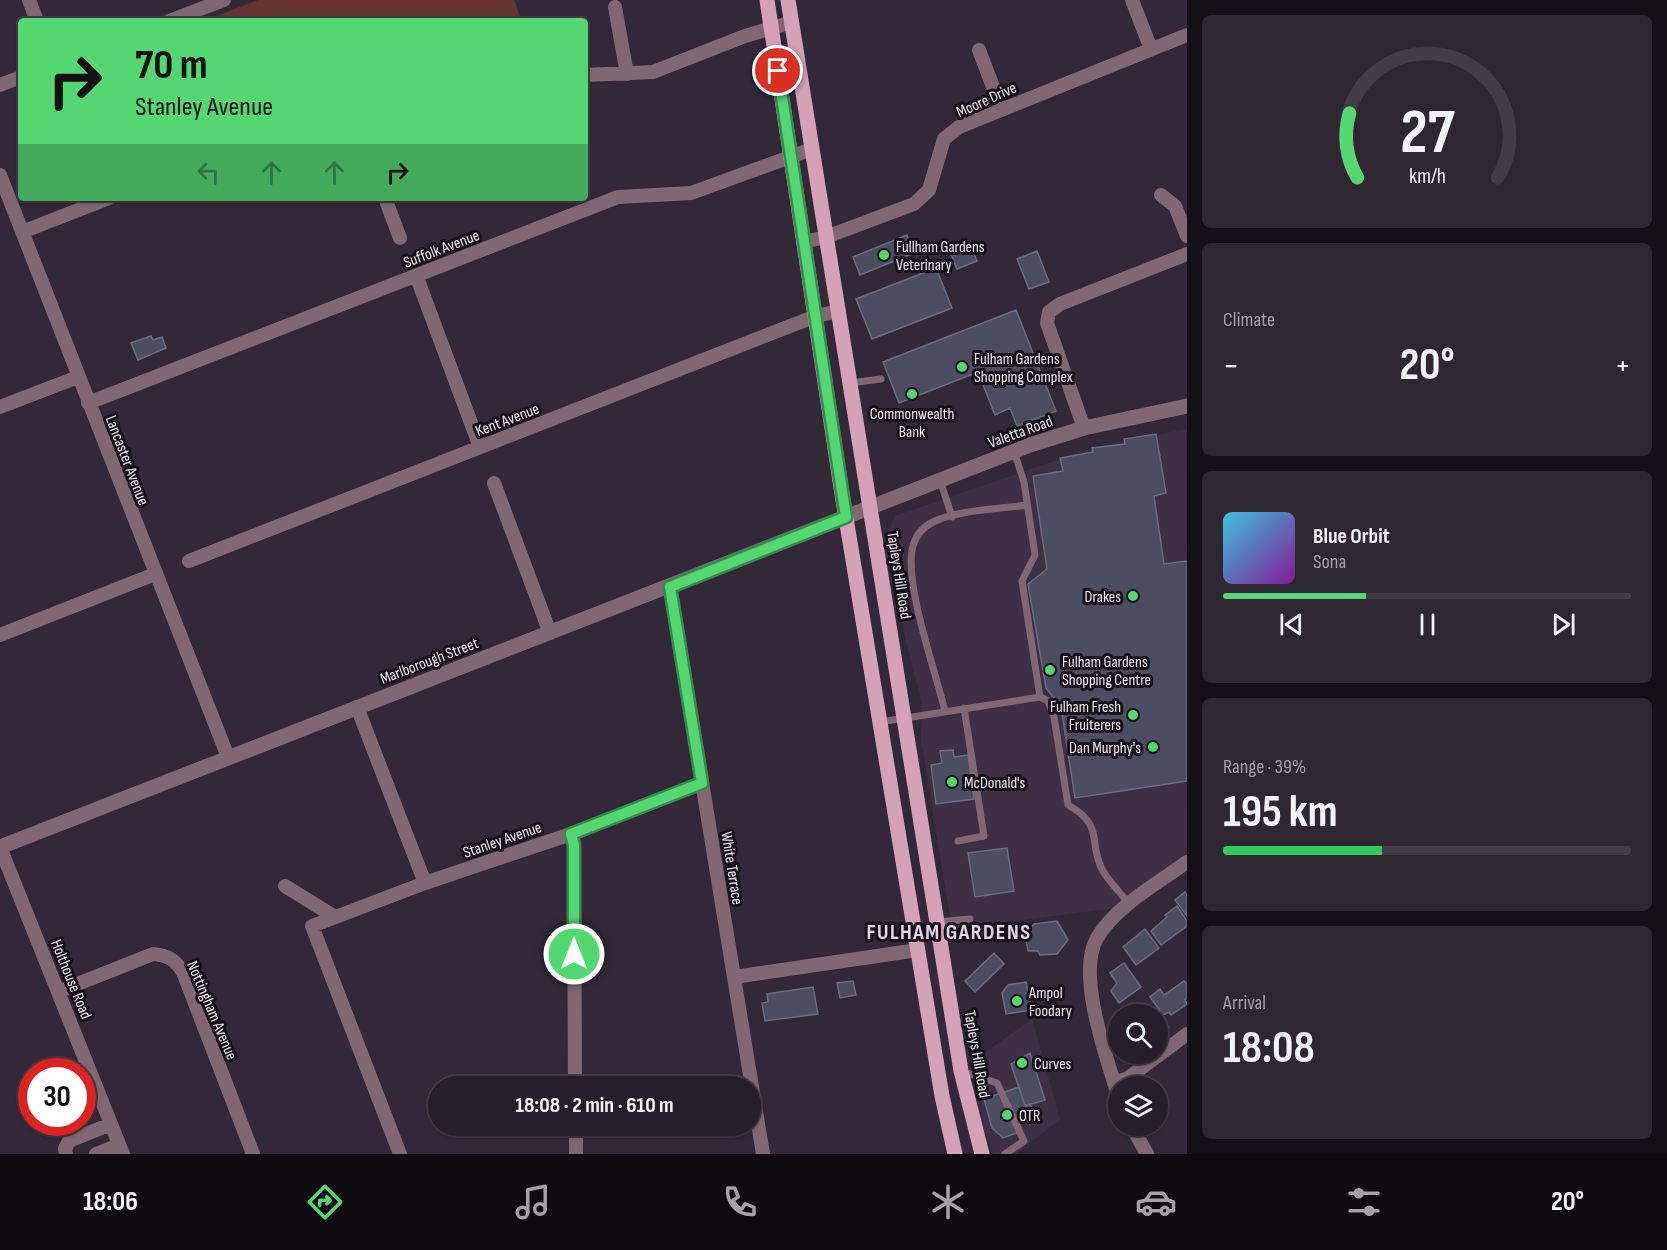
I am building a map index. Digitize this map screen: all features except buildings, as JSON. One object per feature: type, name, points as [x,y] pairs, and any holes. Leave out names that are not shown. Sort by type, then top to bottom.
[{"type":"main road","points":[[767,0],[846,517],[942,1096],[955,1154]]},
{"type":"main road","name":"Tapleys Hill Road","points":[[788,0],[961,1071],[982,1154]]},
{"type":"street","points":[[29,0],[36,18]]},
{"type":"street","points":[[177,18],[224,0]]},
{"type":"street","points":[[1132,0],[1151,49]]},
{"type":"street","points":[[615,7],[627,74]]},
{"type":"street","points":[[588,75],[653,72],[745,36],[792,22]]},
{"type":"street","name":"Moore Drive","points":[[803,242],[826,237],[914,204],[929,190],[944,139],[959,127],[1187,34]]},
{"type":"street","points":[[979,50],[1001,108]]},
{"type":"street","points":[[0,85],[18,78]]},
{"type":"street","name":"Suffolk Avenue","points":[[88,402],[618,197],[691,193],[812,149]]},
{"type":"street","name":"Lancaster Avenue","points":[[0,175],[5,203],[22,232],[228,757]]},
{"type":"street","points":[[1161,195],[1175,206],[1187,236]]},
{"type":"street","points":[[22,232],[101,201]]},
{"type":"street","points":[[386,201],[400,238]]},
{"type":"street","points":[[1084,428],[1047,323],[1049,312],[1060,304],[1187,254]]},
{"type":"street","points":[[416,275],[480,447]]},
{"type":"street","name":"Kent Avenue","points":[[189,561],[816,316],[839,311]]},
{"type":"street","points":[[0,407],[78,377]]},
{"type":"street","name":"Valetta Road","points":[[871,507],[1014,451],[1084,428],[1187,405]]},
{"type":"street","points":[[494,483],[550,633]]},
{"type":"street","name":"Marlborough Street","points":[[0,847],[871,507]]},
{"type":"street","points":[[0,635],[155,574]]},
{"type":"street","name":"White Terrace","points":[[670,587],[763,1154]]},
{"type":"street","points":[[357,707],[424,883]]},
{"type":"street","name":"Stanley Avenue","points":[[400,1154],[312,926],[424,883],[571,834],[702,783]]},
{"type":"street","points":[[571,834],[574,845],[575,1076]]},
{"type":"street","name":"Holthouse Road","points":[[0,847],[60,991],[121,1150],[96,1154]]},
{"type":"street","points":[[1112,1076],[1089,987],[1089,959],[1097,938],[1129,904],[1187,862]]},
{"type":"street","points":[[285,886],[334,917]]},
{"type":"street","points":[[734,977],[918,950]]},
{"type":"street","name":"Nottingham Avenue","points":[[60,991],[153,954],[165,955],[176,962],[183,972],[253,1154]]},
{"type":"street","points":[[1131,1076],[1187,1034]]},
{"type":"street","points":[[66,1154],[65,1149],[69,1141],[111,1124]]},
{"type":"street","points":[[576,1136],[576,1154]]},
{"type":"street","points":[[1137,1136],[1148,1154]]},
{"type":"lane","points":[[850,383],[881,379]]},
{"type":"lane","points":[[1014,451],[1023,478],[1035,555],[1022,578],[1022,590],[1040,697]]},
{"type":"lane","points":[[940,480],[952,517]]},
{"type":"lane","points":[[945,711],[933,673],[918,607],[911,553],[917,536],[926,526],[952,517],[1027,505]]},
{"type":"lane","points":[[880,722],[1040,697],[1048,701],[1052,709],[1068,805],[1083,813],[1093,828],[1102,870],[1129,904]]},
{"type":"lane","points":[[958,841],[984,836],[964,708]]},
{"type":"lane","points":[[938,922],[970,919]]},
{"type":"lane","points":[[961,1071],[997,1083],[1004,1093],[1024,1141],[1005,1154]]},
{"type":"shaded area","points":[[258,0],[514,0],[521,18],[212,18]]},
{"type":"shaded area","name":"Fulham Gardens Shopping Centre","points":[[1186,429],[1187,853],[1116,908],[952,929],[921,739],[922,703],[905,638],[889,530],[895,516],[1092,448]]},
{"type":"shaded area","points":[[1032,1019],[1060,1119],[1016,1154],[993,1154],[979,1115],[970,1063]]},
{"type":"place","name":"Fullham Gardens Veterinary","points":[[884,255]]},
{"type":"place","name":"Fulham Gardens Shopping Complex","points":[[962,367]]},
{"type":"place","name":"Commonwealth Bank","points":[[912,394]]},
{"type":"place","name":"Drakes","points":[[1133,596]]},
{"type":"place","name":"Fulham Gardens Shopping Centre","points":[[1050,670]]},
{"type":"place","name":"Fulham Fresh Fruiterers","points":[[1133,715]]},
{"type":"place","name":"Dan Murphy's","points":[[1153,747]]},
{"type":"place","name":"McDonald's","points":[[952,782]]},
{"type":"place","name":"Ampol Foodary","points":[[1017,1001]]},
{"type":"place","name":"Curves","points":[[1022,1063]]},
{"type":"place","name":"OTR","points":[[1007,1115]]},
{"type":"district","name":"FULHAM GARDENS","points":[[949,931]]},
{"type":"route","points":[[574,954],[574,845],[571,834],[702,783],[670,587],[846,517],[778,71]]}]
